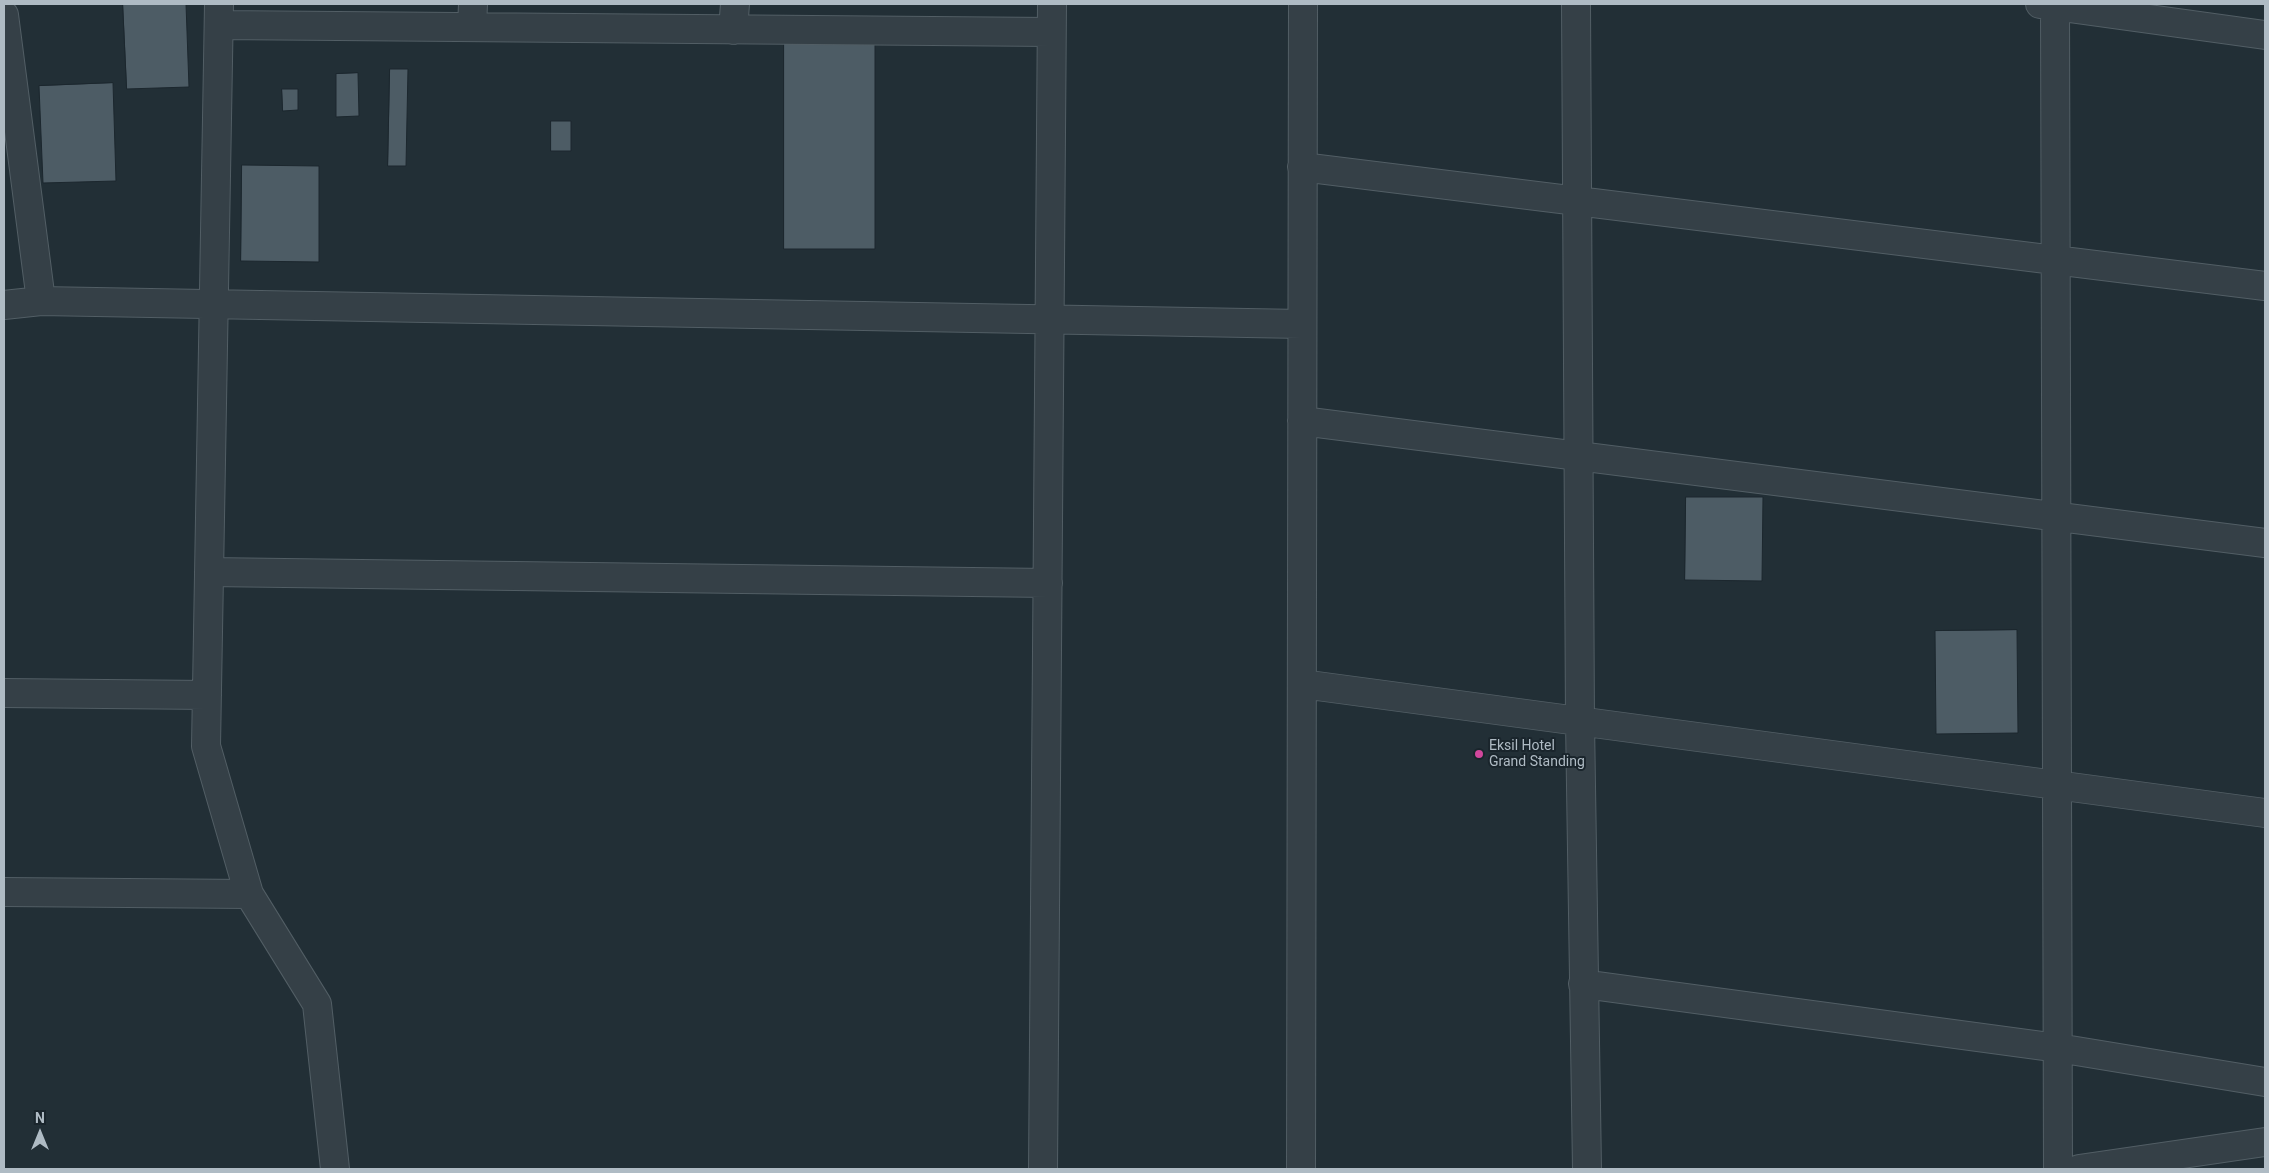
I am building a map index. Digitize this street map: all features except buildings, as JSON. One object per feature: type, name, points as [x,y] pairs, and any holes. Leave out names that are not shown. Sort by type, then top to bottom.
[{"type":"street","points":[[1043,1169],[1052,4]]},
{"type":"street","points":[[1301,1169],[1303,4]]},
{"type":"street","points":[[1576,4],[1580,722],[1587,1169]]},
{"type":"street","points":[[2058,1169],[2056,260],[2050,4],[2265,35]]},
{"type":"street","points":[[335,1169],[317,1004],[249,894],[206,746],[219,14],[734,17],[1052,32]]},
{"type":"street","points":[[4,15],[41,301]]},
{"type":"street","points":[[1302,167],[2265,286]]},
{"type":"street","points":[[4,305],[41,301],[1302,324]]},
{"type":"street","points":[[1302,421],[2265,543]]},
{"type":"street","points":[[209,572],[1048,583]]},
{"type":"street","points":[[1302,684],[2265,813]]},
{"type":"street","points":[[4,693],[207,695]]},
{"type":"street","points":[[4,892],[249,894]]},
{"type":"street","points":[[1584,984],[2058,1048],[2265,1082]]},
{"type":"street","points":[[2079,1169],[2265,1142]]},
{"type":"place","name":"Eksil Hotel Grand Standing","points":[[1479,754]]}]
